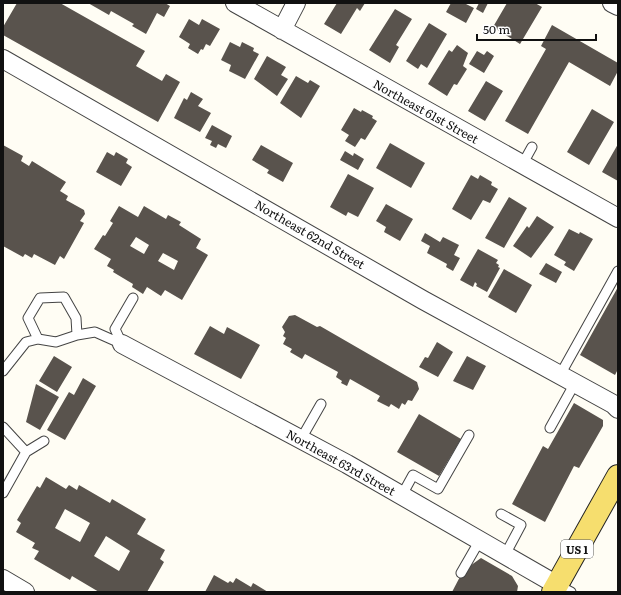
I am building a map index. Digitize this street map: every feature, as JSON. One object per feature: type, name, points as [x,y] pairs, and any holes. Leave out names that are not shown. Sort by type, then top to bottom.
[{"type":"main road","name":"US 1","points":[[560,590],[618,476]]},
{"type":"street","name":"Northeast 61st Street","points":[[235,3],[618,218]]},
{"type":"street","points":[[282,30],[296,3]]},
{"type":"street","points":[[612,3],[618,6]]},
{"type":"street","name":"Northeast 62nd Street","points":[[3,59],[423,300],[613,404],[618,409]]},
{"type":"street","name":"Northeast 63rd Street","points":[[122,344],[301,439],[402,495],[505,555],[560,590]]},
{"type":"street","points":[[3,579],[25,592]]},
{"type":"lane","points":[[522,165],[532,147]]},
{"type":"lane","points":[[550,428],[567,379],[618,271]]},
{"type":"lane","points":[[38,339],[28,318],[40,298],[64,298],[76,318],[77,335]]},
{"type":"lane","points":[[122,344],[116,329],[133,298]]},
{"type":"lane","points":[[3,371],[26,342],[38,339],[56,342],[77,335],[95,332],[122,344]]},
{"type":"lane","points":[[301,439],[321,404]]},
{"type":"lane","points":[[3,427],[26,452]]},
{"type":"lane","points":[[402,495],[413,475],[438,489],[469,435]]},
{"type":"lane","points":[[3,493],[26,452],[44,441]]},
{"type":"lane","points":[[501,514],[521,526],[505,555]]},
{"type":"lane","points":[[462,573],[480,540]]},
{"type":"building","points":[[17,3],[60,3],[145,51],[136,66],[162,81],[166,74],[180,82],[158,122],[3,35],[3,27]]},
{"type":"building","points":[[88,3],[165,3],[170,6],[164,17],[157,13],[146,34],[132,26],[134,24],[111,11],[109,15]]},
{"type":"building","points":[[337,3],[365,3],[360,11],[357,8],[341,34],[324,24]]},
{"type":"building","points":[[451,3],[464,3],[474,8],[466,23],[446,12]]},
{"type":"building","points":[[479,3],[488,3],[483,13],[476,9]]},
{"type":"building","points":[[507,3],[535,3],[542,7],[520,44],[493,27]]},
{"type":"building","points":[[395,9],[412,19],[396,45],[399,47],[390,63],[369,50]]},
{"type":"building","points":[[189,19],[199,25],[202,19],[220,29],[210,46],[206,44],[203,50],[201,49],[198,54],[188,48],[190,44],[179,37]]},
{"type":"building","points":[[429,23],[447,34],[427,68],[421,64],[418,69],[406,61]]},
{"type":"building","points":[[552,25],[618,63],[618,71],[610,86],[569,62],[528,134],[505,121],[546,49],[541,46]]},
{"type":"building","points":[[230,42],[240,47],[242,42],[254,48],[253,51],[259,54],[245,79],[229,71],[231,65],[221,60]]},
{"type":"building","points":[[457,45],[468,53],[463,66],[467,69],[457,85],[454,84],[447,96],[428,84],[449,50],[452,52]]},
{"type":"building","points":[[477,51],[484,55],[487,51],[494,56],[484,73],[469,64]]},
{"type":"building","points":[[267,56],[286,67],[281,75],[288,79],[277,96],[254,79]]},
{"type":"building","points":[[296,76],[308,83],[310,80],[320,86],[301,118],[280,103]]},
{"type":"building","points":[[486,81],[503,91],[485,121],[468,111]]},
{"type":"building","points":[[191,92],[203,99],[198,106],[211,113],[200,132],[174,118],[184,98],[187,100]]},
{"type":"building","points":[[354,108],[361,112],[362,110],[373,116],[372,118],[377,121],[365,140],[361,138],[355,147],[345,141],[349,135],[341,130]]},
{"type":"building","points":[[592,109],[614,122],[589,165],[567,152]]},
{"type":"building","points":[[212,125],[232,136],[226,148],[218,144],[216,148],[210,145],[212,141],[205,138]]},
{"type":"building","points":[[390,143],[425,163],[411,188],[376,168]]},
{"type":"building","points":[[618,144],[618,181],[602,172]]},
{"type":"building","points":[[3,145],[23,156],[21,161],[29,166],[32,161],[66,182],[60,191],[68,196],[66,200],[84,210],[85,214],[80,221],[84,223],[64,259],[60,256],[55,265],[34,254],[32,258],[25,254],[23,257],[3,246]]},
{"type":"building","points":[[261,145],[293,163],[283,182],[267,173],[269,170],[252,160]]},
{"type":"building","points":[[345,151],[353,156],[354,153],[364,159],[358,170],[340,160]]},
{"type":"building","points":[[107,152],[114,156],[116,152],[128,159],[126,163],[132,167],[121,186],[96,172]]},
{"type":"building","points":[[348,174],[374,188],[358,217],[348,212],[346,216],[330,207]]},
{"type":"building","points":[[471,175],[478,179],[480,175],[492,182],[491,185],[498,189],[490,203],[483,200],[471,220],[452,209]]},
{"type":"building","points":[[509,197],[527,208],[504,248],[485,238]]},
{"type":"building","points":[[386,204],[413,219],[400,241],[384,232],[386,227],[376,221]]},
{"type":"building","points":[[119,206],[138,217],[144,206],[166,219],[168,215],[181,222],[179,225],[201,239],[196,248],[208,255],[182,300],[165,290],[161,296],[147,287],[143,294],[132,287],[133,284],[113,272],[114,270],[107,266],[111,259],[94,249],[103,235],[105,236],[113,223],[110,221]],"holes":[[[136,237],[149,245],[144,254],[130,246]],[[163,253],[178,261],[174,270],[158,261]]]},
{"type":"building","points":[[537,216],[554,227],[531,258],[513,246],[527,226],[529,228]]},
{"type":"building","points":[[569,229],[579,234],[580,232],[593,239],[574,271],[564,265],[566,262],[554,255]]},
{"type":"building","points":[[425,233],[440,242],[443,237],[459,245],[454,255],[460,258],[453,271],[446,267],[447,264],[427,253],[430,246],[421,241]]},
{"type":"building","points":[[478,249],[498,260],[496,263],[500,268],[487,292],[476,286],[477,284],[475,282],[473,287],[460,280]]},
{"type":"building","points":[[546,263],[562,272],[556,283],[539,274]]},
{"type":"building","points":[[504,269],[532,285],[516,313],[488,297]]},
{"type":"building","points":[[618,287],[618,369],[615,375],[580,355]]},
{"type":"building","points":[[295,315],[317,327],[320,326],[417,382],[419,389],[412,401],[408,400],[405,405],[402,403],[399,409],[391,404],[389,407],[377,401],[380,396],[350,379],[347,386],[341,383],[342,381],[336,377],[338,372],[305,354],[302,359],[290,352],[292,349],[283,344],[286,338],[283,336],[285,332],[282,327],[289,316]]},
{"type":"building","points":[[210,326],[224,334],[227,327],[260,345],[241,379],[194,354]]},
{"type":"building","points":[[437,342],[453,352],[438,377],[419,367],[425,357],[428,358]]},
{"type":"building","points":[[54,356],[72,367],[57,392],[39,381]]},
{"type":"building","points":[[467,356],[486,366],[473,390],[453,381]]},
{"type":"building","points":[[83,378],[96,386],[65,440],[47,430],[69,392],[74,395]]},
{"type":"building","points":[[36,384],[59,397],[40,430],[26,422]]},
{"type":"building","points":[[574,403],[603,420],[603,426],[579,468],[574,466],[545,522],[512,504],[543,446],[548,449]]},
{"type":"building","points":[[419,414],[461,439],[439,476],[397,452]]},
{"type":"building","points":[[46,477],[66,489],[69,485],[77,490],[79,485],[110,503],[112,499],[146,519],[137,534],[165,550],[160,559],[164,562],[147,592],[99,592],[72,576],[70,580],[34,559],[39,551],[32,548],[35,543],[16,532],[21,523],[17,520],[37,486],[40,488]],"holes":[[[65,509],[90,523],[80,542],[55,528]],[[106,536],[130,551],[119,571],[94,556]]]},
{"type":"building","points":[[481,558],[512,576],[518,586],[517,592],[452,592],[463,571]]},
{"type":"building","points":[[214,575],[228,583],[230,581],[233,583],[236,578],[251,587],[253,583],[268,592],[205,592]]}]
